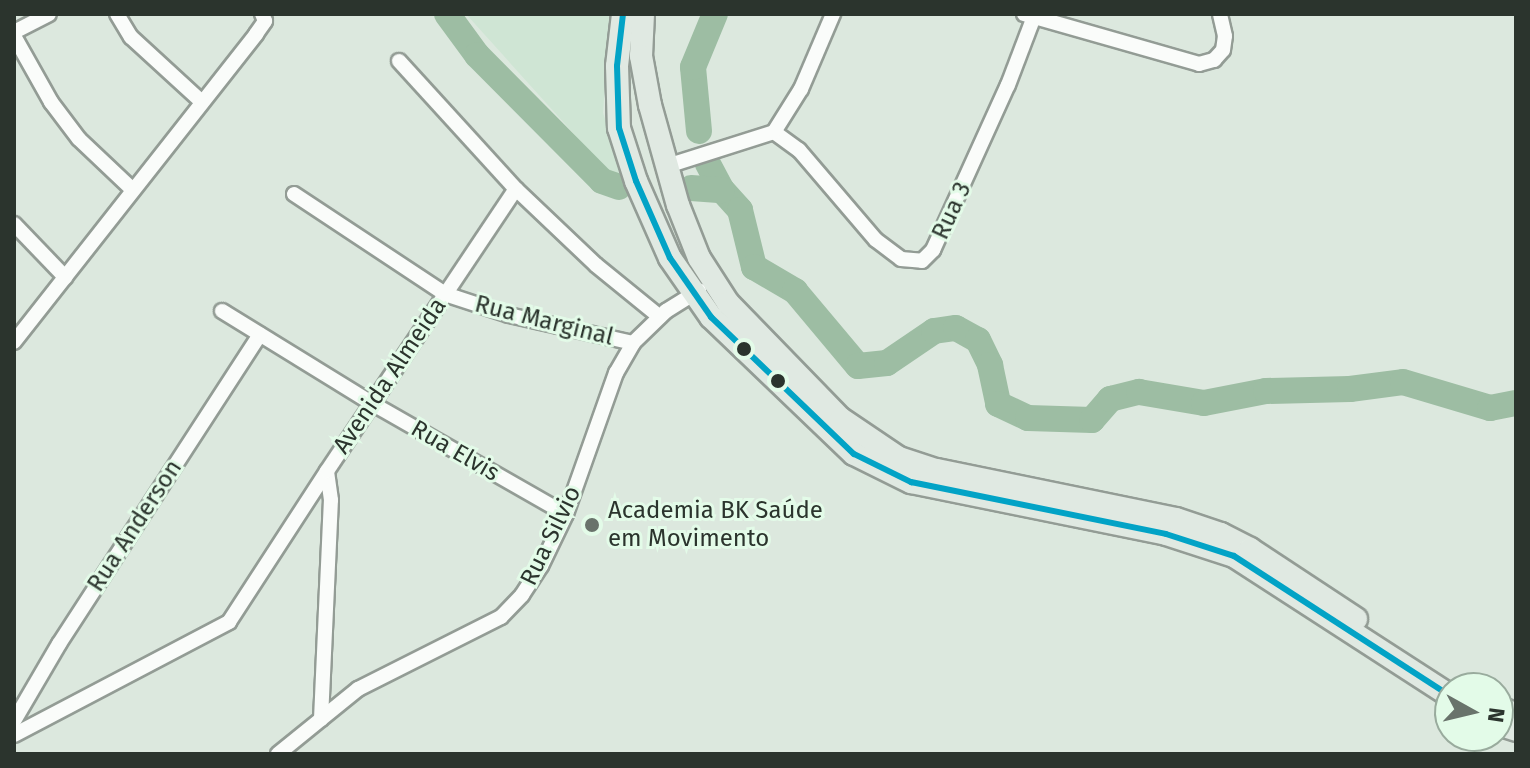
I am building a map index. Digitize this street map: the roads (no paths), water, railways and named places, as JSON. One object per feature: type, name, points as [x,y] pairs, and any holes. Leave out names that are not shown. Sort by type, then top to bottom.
[{"type":"main road","points":[[623,14],[617,66],[619,128],[647,208],[695,283],[711,317],[854,454],[911,482],[1166,534],[1234,556],[1434,686]]},
{"type":"main road","points":[[643,14],[641,56],[650,105],[687,232],[695,283],[750,327],[841,419],[899,458],[937,470],[1176,519],[1221,534],[1260,555],[1436,672]]},
{"type":"main road","points":[[618,113],[628,104],[650,105]]},
{"type":"main road","points":[[647,208],[660,210],[678,205]]},
{"type":"street","points":[[49,14],[14,34],[51,102],[79,139],[133,190]]},
{"type":"street","points":[[117,14],[131,37],[202,102]]},
{"type":"street","points":[[14,342],[265,21],[262,14]]},
{"type":"street","points":[[667,166],[774,132],[801,89],[833,14]]},
{"type":"street","points":[[1031,15],[1179,61],[1208,63],[1219,57],[1225,44],[1220,14]]},
{"type":"street","name":"Rua 3","points":[[774,132],[799,150],[876,240],[901,259],[922,261],[933,250],[1008,85],[1031,15]]},
{"type":"street","points":[[399,61],[516,189],[596,265],[663,314]]},
{"type":"street","name":"Avenida Almeida","points":[[321,719],[331,500],[327,471],[516,189]]},
{"type":"street","name":"Rua Marginal","points":[[294,194],[445,294],[509,315],[633,343]]},
{"type":"street","points":[[14,224],[65,277]]},
{"type":"street","name":"Rua Silvio","points":[[321,719],[358,689],[501,617],[541,566],[566,514],[616,373],[633,343],[695,283]]},
{"type":"street","name":"Rua Silvio","points":[[663,314],[695,283]]},
{"type":"street","name":"Rua Elvis","points":[[222,311],[373,404],[566,514]]},
{"type":"street","name":"Rua Anderson","points":[[14,721],[59,644],[260,334]]},
{"type":"street","points":[[14,735],[214,633],[229,622],[327,471]]},
{"type":"street","points":[[284,753],[321,719]]},
{"type":"waterway","points":[[447,14],[477,55],[602,181],[619,187]]},
{"type":"waterway","points":[[699,131],[693,67],[715,14]]},
{"type":"waterway","points":[[708,164],[722,190],[740,210],[754,267],[795,291],[858,366],[887,363],[934,331],[956,328],[978,340],[990,365],[998,404],[1028,418],[1092,420],[1110,399],[1139,392],[1204,403],[1266,391],[1350,389],[1403,382],[1490,408],[1516,403]]},
{"type":"waterway","points":[[691,188],[722,190]]},
{"type":"place","name":"Academia BK Saúde em Movimento","points":[[592,525]]}]
